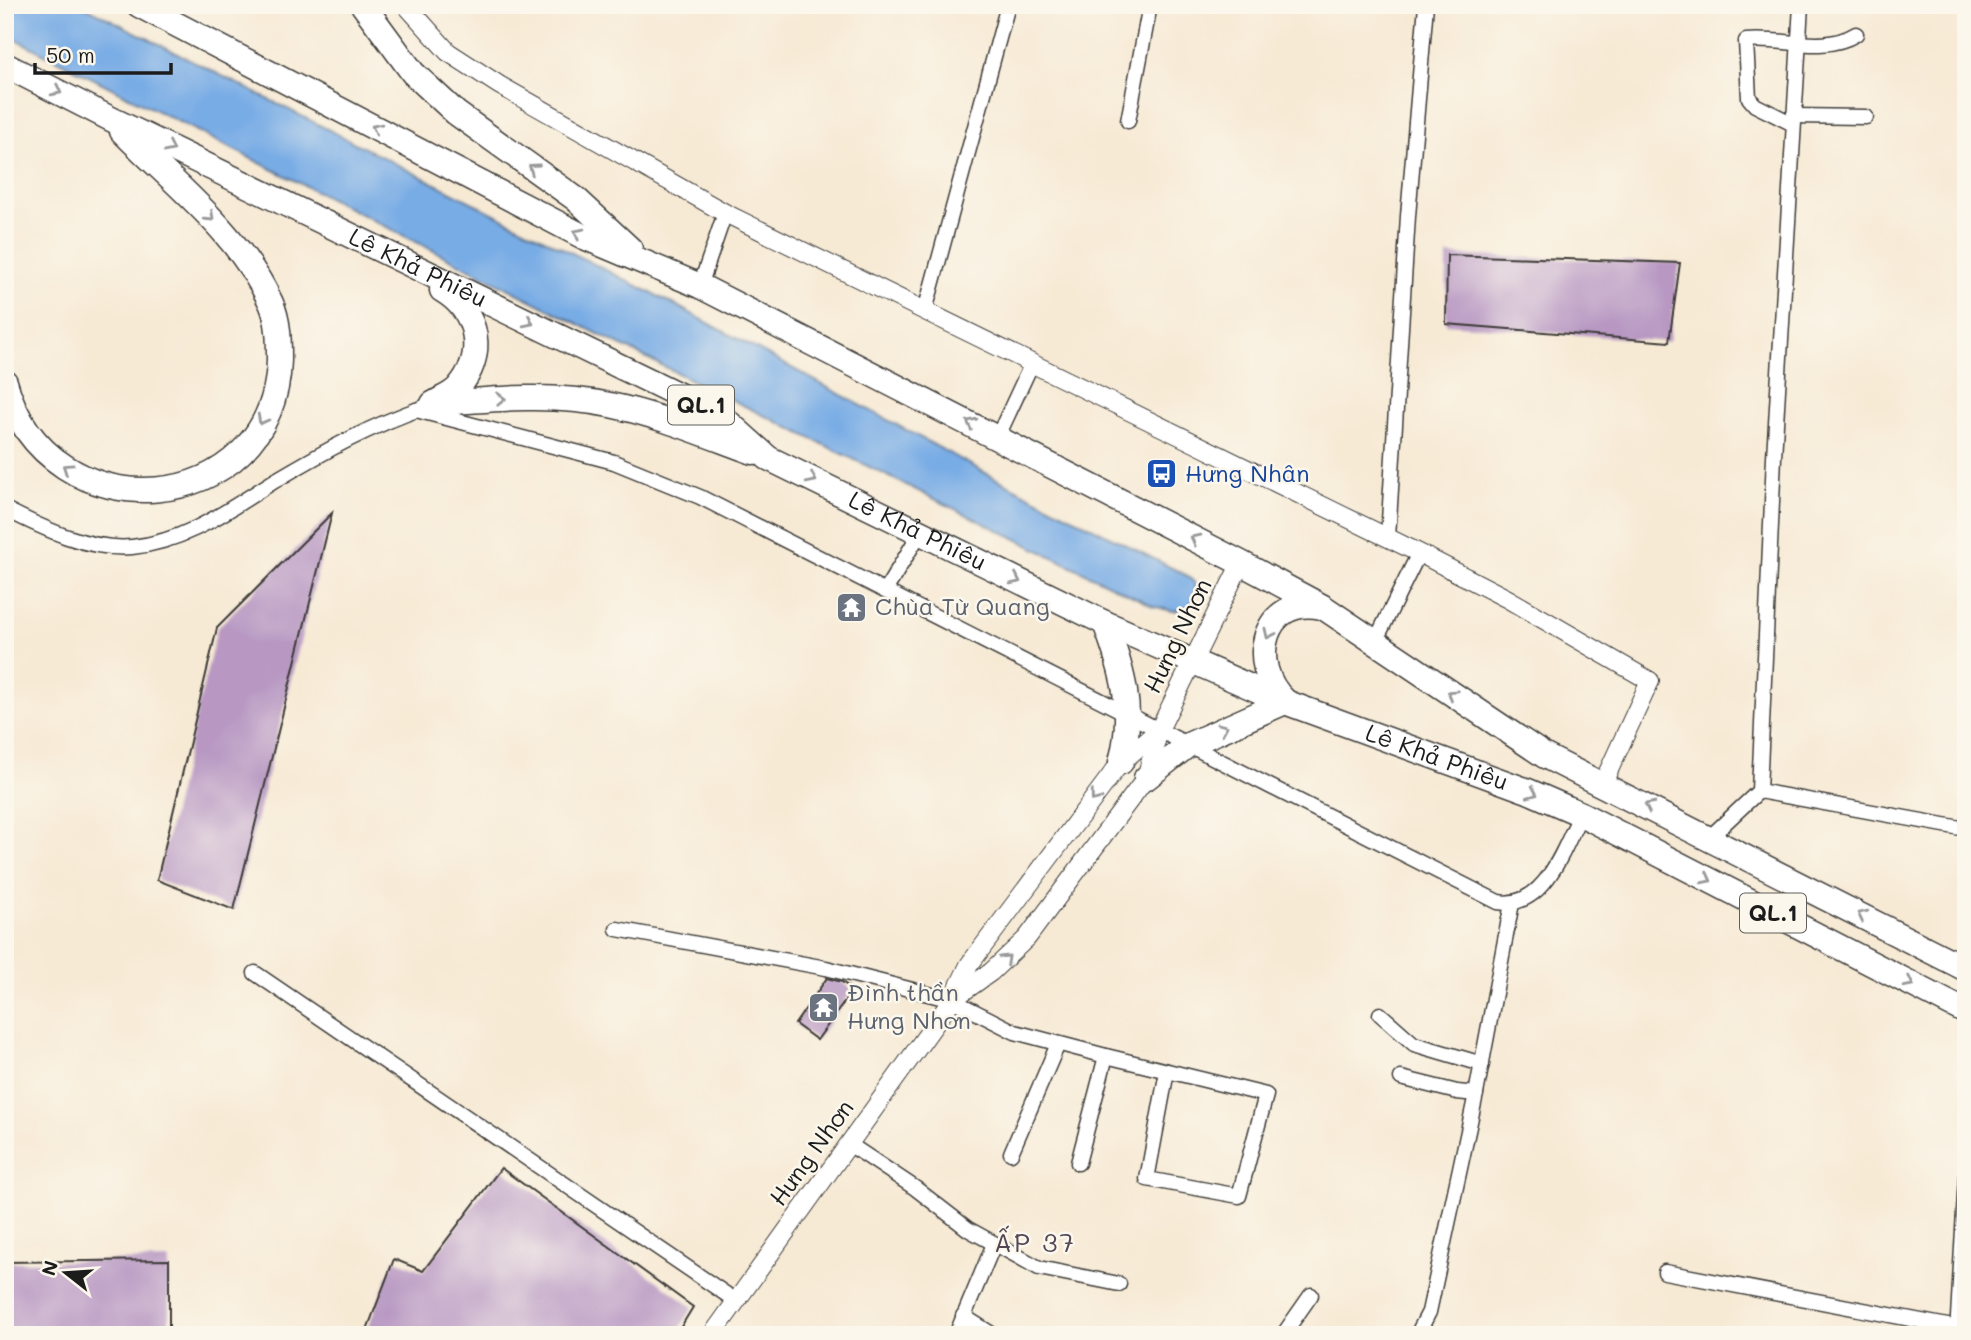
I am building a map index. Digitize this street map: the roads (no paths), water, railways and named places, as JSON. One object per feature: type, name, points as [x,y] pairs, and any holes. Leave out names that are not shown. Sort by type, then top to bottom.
[{"type":"highway","name":"Lê Khả Phiêu","points":[[139,5],[584,237],[700,286],[998,436],[1241,563],[1324,607],[1545,756],[1710,837],[1966,969]]},
{"type":"highway","points":[[363,5],[413,73],[456,113],[576,198],[640,260]]},
{"type":"highway","name":"Lê Khả Phiêu","points":[[5,65],[720,415],[768,458],[1105,623],[1285,702],[1528,791],[1581,814],[1966,1012]]},
{"type":"highway","points":[[5,382],[18,413],[35,441],[66,469],[93,483],[122,491],[188,484],[217,470],[244,450],[262,422],[276,391],[279,334],[272,305],[254,272],[227,234],[109,118]]},
{"type":"highway","points":[[393,256],[453,296],[475,328],[476,349],[469,370],[456,390],[424,407]]},
{"type":"highway","points":[[424,407],[551,398],[610,405],[690,429],[768,458]]},
{"type":"highway","points":[[1146,778],[1188,745],[1285,702],[1269,683],[1264,671],[1265,640],[1275,621],[1292,608],[1303,605],[1324,607]]},
{"type":"highway","points":[[1105,623],[1122,669],[1129,715],[1121,762]]},
{"type":"street","points":[[406,5],[448,52],[499,85],[725,214],[1388,537],[1508,599],[1650,681],[1603,783]]},
{"type":"street","points":[[925,311],[1008,5]]},
{"type":"street","points":[[1128,121],[1150,5]]},
{"type":"street","points":[[1388,537],[1408,216],[1426,5]]},
{"type":"street","points":[[1710,837],[1759,791],[1801,5]]},
{"type":"street","points":[[1856,34],[1819,45],[1746,41],[1749,98],[1755,105],[1793,120],[1866,117]]},
{"type":"street","points":[[700,286],[725,214]]},
{"type":"street","points":[[998,436],[1032,363]]},
{"type":"street","points":[[5,509],[35,524],[100,545],[130,547],[170,540],[210,523],[349,439],[424,407],[642,472],[700,497],[1492,900],[1512,903],[1525,899],[1540,887],[1581,814]]},
{"type":"street","points":[[884,591],[920,533]]},
{"type":"street","points":[[1375,642],[1419,553]]},
{"type":"street","name":"Hưng Nhơn","points":[[952,1000],[991,972],[1027,937],[1146,778],[1158,730],[1241,563]]},
{"type":"street","name":"Hưng Nhơn","points":[[712,1335],[952,1000],[968,965],[1121,762],[1158,730]]},
{"type":"street","points":[[1759,791],[1966,829]]},
{"type":"street","points":[[1417,1335],[1429,1312],[1476,1094],[1512,903]]},
{"type":"street","points":[[617,929],[826,968],[952,1000],[1015,1032],[1266,1096],[1239,1196],[1147,1179],[1167,1071]]},
{"type":"street","points":[[255,973],[736,1301]]},
{"type":"street","points":[[1380,1014],[1414,1044],[1482,1063]]},
{"type":"street","points":[[1011,1153],[1058,1044]]},
{"type":"street","points":[[1078,1163],[1106,1056]]},
{"type":"street","points":[[1401,1078],[1476,1094]]},
{"type":"street","points":[[849,1144],[915,1188],[968,1229],[1039,1268],[1119,1284]]},
{"type":"street","points":[[1665,1272],[1958,1331],[1966,1176]]},
{"type":"street","points":[[956,1335],[994,1244]]},
{"type":"street","points":[[1283,1335],[1311,1296]]},
{"type":"street","points":[[964,1317],[993,1335]]},
{"type":"water","points":[[5,5],[82,5],[677,306],[993,477],[1186,575],[1196,584],[1194,599],[1187,609],[1172,611],[1153,606],[618,344],[5,34]]},
{"type":"place","name":"Hưng Nhân","points":[[1162,474]]},
{"type":"place","name":"Chùa Từ Quang","points":[[852,607]]},
{"type":"place","name":"Đình thần Hưng Nhơn","points":[[824,1007]]},
{"type":"district","name":"ẤP 37","points":[[1035,1243]]}]
